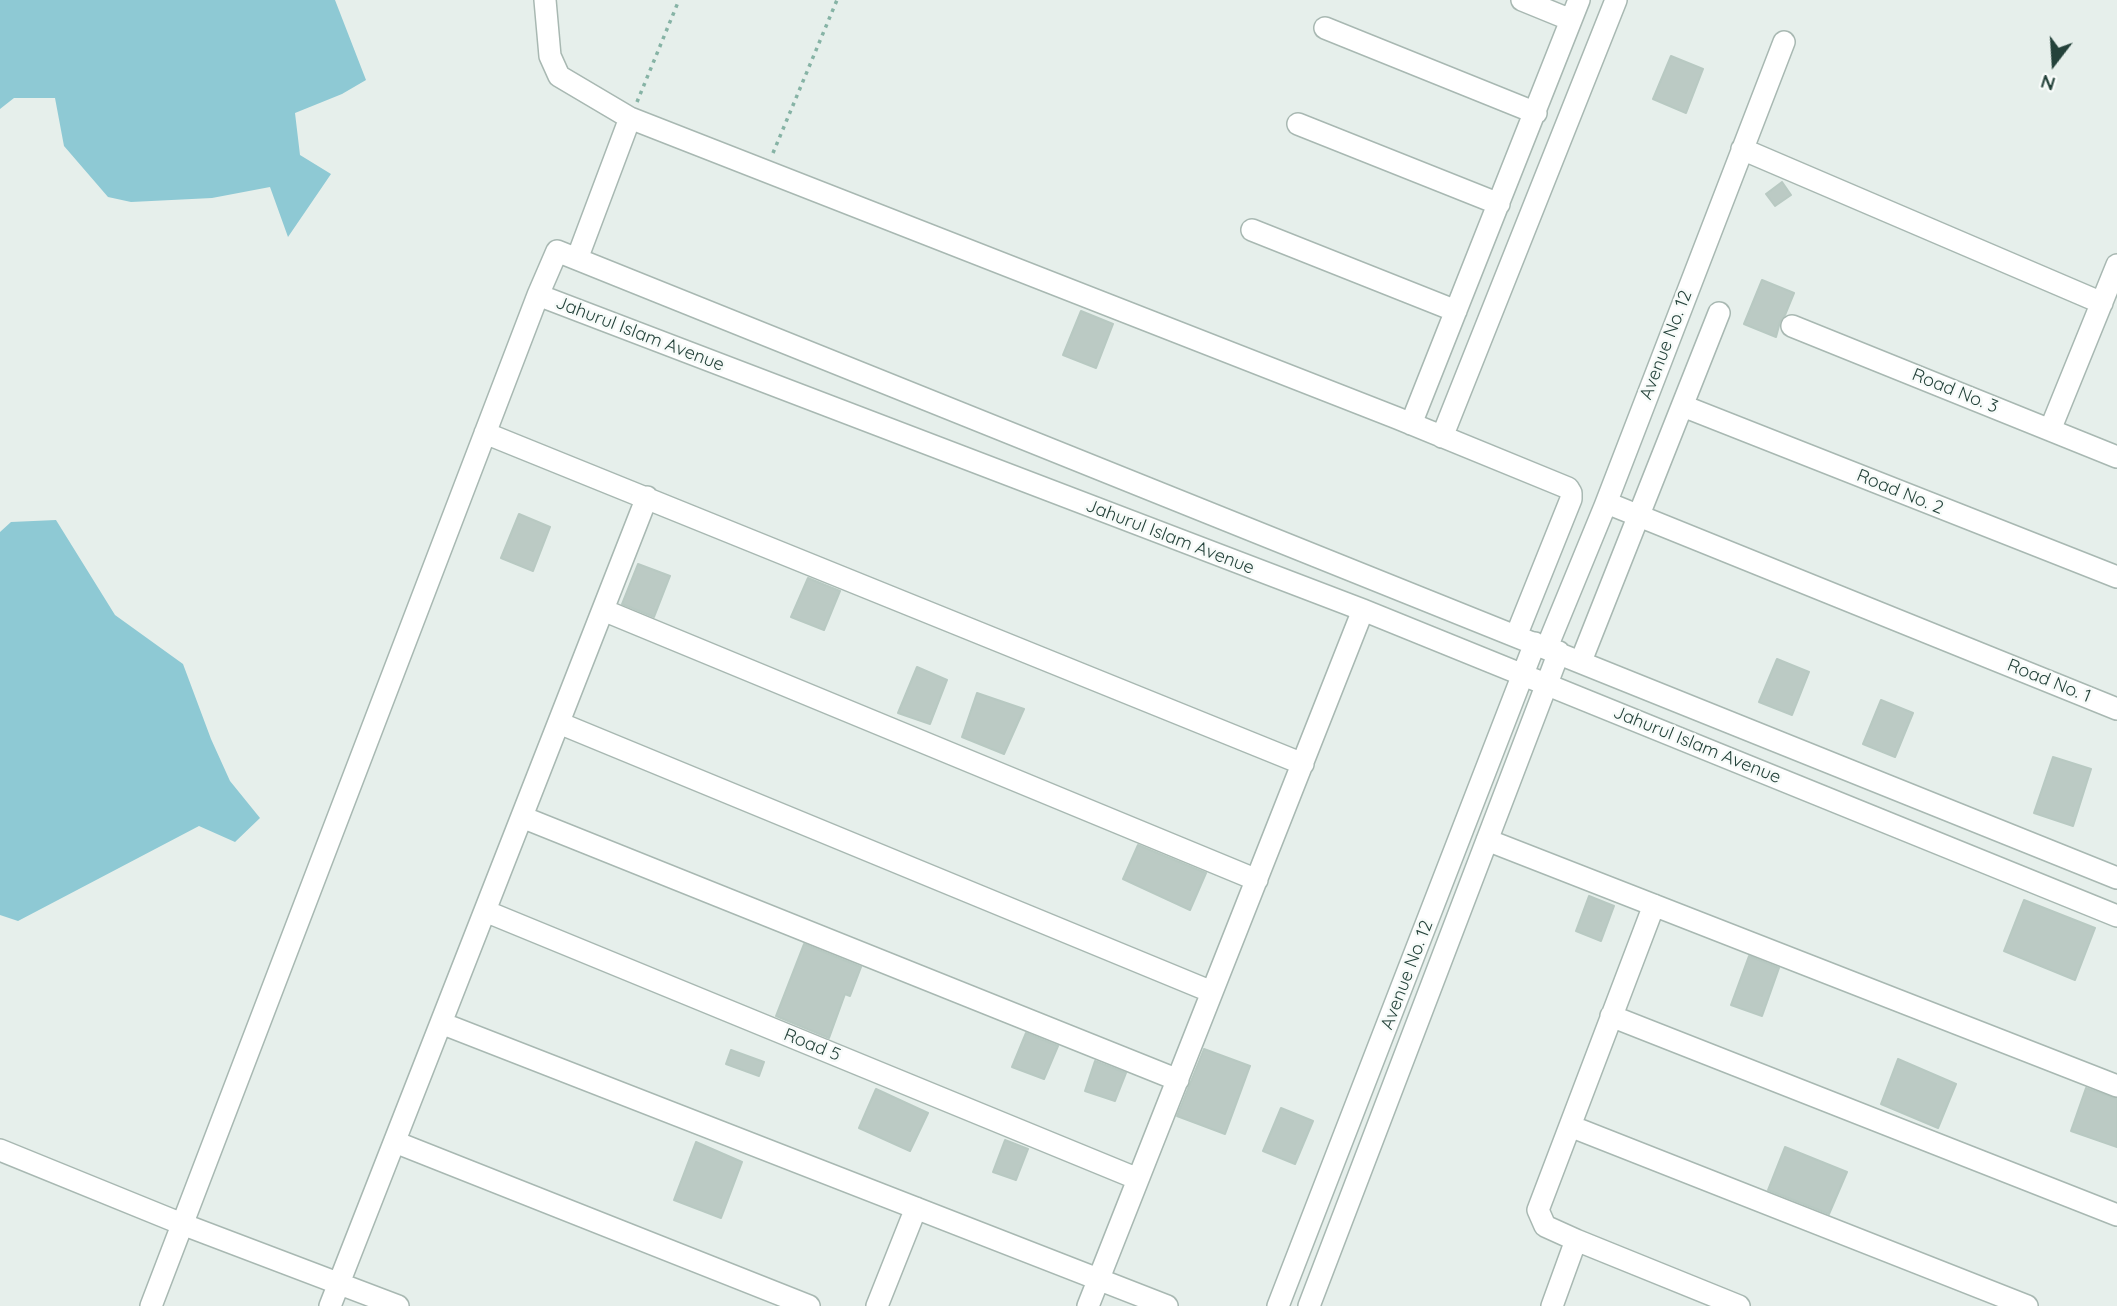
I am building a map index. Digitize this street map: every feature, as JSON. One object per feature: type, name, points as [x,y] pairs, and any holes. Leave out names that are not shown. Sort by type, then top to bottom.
[{"type":"street","points":[[545,0],[550,56],[559,76],[630,118],[1568,488],[1571,499],[1539,645]]},
{"type":"street","points":[[1522,0],[1571,20]]},
{"type":"street","points":[[1411,424],[1578,0]]},
{"type":"street","points":[[1442,437],[1616,0]]},
{"type":"street","points":[[1325,28],[1535,113]]},
{"type":"street","name":"Avenue No. 12","points":[[1278,1306],[1524,676],[1605,506],[1784,42]]},
{"type":"street","points":[[577,259],[630,118]]},
{"type":"street","points":[[1298,124],[1499,204]]},
{"type":"street","points":[[1742,149],[2102,303]]},
{"type":"street","points":[[1252,230],[1456,311]]},
{"type":"street","name":"Jahurul Islam Avenue","points":[[2117,878],[557,251],[538,295],[1363,610],[2117,916]]},
{"type":"street","points":[[2050,430],[2117,265]]},
{"type":"street","points":[[151,1306],[538,295]]},
{"type":"street","points":[[1581,661],[1719,313]]},
{"type":"street","name":"Road No. 3","points":[[1793,326],[2117,457]]},
{"type":"street","name":"Road No. 2","points":[[1683,406],[2117,577]]},
{"type":"street","points":[[485,433],[1303,764]]},
{"type":"street","points":[[330,1306],[647,498]]},
{"type":"street","name":"Road No. 1","points":[[1605,506],[1612,505],[1640,516],[2117,709]]},
{"type":"street","points":[[603,610],[1257,880]]},
{"type":"street","points":[[1088,1306],[1363,610]]},
{"type":"street","name":"Avenue No. 12","points":[[1309,1306],[1546,684],[1539,645]]},
{"type":"street","points":[[559,723],[1212,992]]},
{"type":"street","points":[[522,817],[1178,1080]]},
{"type":"street","points":[[1487,840],[2117,1086]]},
{"type":"street","points":[[1654,905],[1538,1210],[1545,1226],[1739,1306]]},
{"type":"street","name":"Road 5","points":[[485,911],[1139,1179]]},
{"type":"street","points":[[1611,1016],[2117,1215]]},
{"type":"street","points":[[442,1023],[1167,1306]]},
{"type":"street","points":[[1570,1126],[2027,1306]]},
{"type":"street","points":[[395,1142],[809,1306]]},
{"type":"street","points":[[0,1150],[182,1224],[398,1306]]},
{"type":"street","points":[[877,1306],[915,1208]]},
{"type":"street","points":[[1552,1306],[1576,1240]]},
{"type":"path","points":[[630,118],[679,0]]},
{"type":"path","points":[[765,171],[837,0]]},
{"type":"water","points":[[0,0],[335,0],[366,80],[342,94],[295,113],[300,155],[331,174],[288,237],[270,187],[212,198],[131,202],[108,197],[64,146],[55,98],[14,98],[0,109]]},
{"type":"water","points":[[56,520],[115,615],[183,664],[230,781],[260,818],[235,842],[199,826],[18,921],[0,915],[0,532],[11,522]]},
{"type":"building","points":[[1671,56],[1703,69],[1686,113],[1653,99]]},
{"type":"building","points":[[1782,182],[1791,195],[1775,206],[1766,194]]},
{"type":"building","points":[[1762,280],[1794,293],[1776,337],[1744,324]]},
{"type":"building","points":[[1081,311],[1113,324],[1096,368],[1063,355]]},
{"type":"building","points":[[519,514],[550,527],[533,571],[501,558]]},
{"type":"building","points":[[638,564],[670,576],[654,617],[622,604]]},
{"type":"building","points":[[808,578],[840,591],[824,630],[791,617]]},
{"type":"building","points":[[1777,659],[1809,672],[1792,715],[1759,702]]},
{"type":"building","points":[[917,667],[947,680],[930,724],[898,713]]},
{"type":"building","points":[[977,693],[1024,709],[1004,754],[962,737]]},
{"type":"building","points":[[1881,700],[1913,713],[1895,757],[1863,744]]},
{"type":"building","points":[[2053,757],[2091,769],[2073,826],[2034,813]]},
{"type":"building","points":[[1138,845],[1206,873],[1190,910],[1123,879]]},
{"type":"building","points":[[1589,896],[1614,906],[1601,941],[1576,931]]},
{"type":"building","points":[[2024,900],[2095,928],[2075,980],[2004,951]]},
{"type":"building","points":[[804,944],[861,967],[850,996],[845,994],[829,1038],[776,1016]]},
{"type":"building","points":[[1749,956],[1779,968],[1762,1016],[1731,1005]]},
{"type":"building","points":[[1026,1033],[1058,1046],[1044,1079],[1012,1067]]},
{"type":"building","points":[[1204,1049],[1250,1066],[1225,1134],[1177,1116]]},
{"type":"building","points":[[731,1050],[764,1062],[759,1076],[726,1064]]},
{"type":"building","points":[[1898,1059],[1956,1084],[1938,1128],[1881,1104]]},
{"type":"building","points":[[1095,1061],[1126,1073],[1115,1101],[1085,1091]]},
{"type":"building","points":[[2086,1088],[2117,1099],[2117,1147],[2071,1131]]},
{"type":"building","points":[[876,1089],[928,1113],[910,1151],[859,1128]]},
{"type":"building","points":[[1281,1108],[1313,1121],[1295,1164],[1263,1151]]},
{"type":"building","points":[[1005,1140],[1028,1149],[1016,1180],[993,1172]]},
{"type":"building","points":[[696,1142],[742,1162],[721,1218],[674,1200]]},
{"type":"building","points":[[1785,1147],[1847,1172],[1829,1214],[1768,1190]]}]
